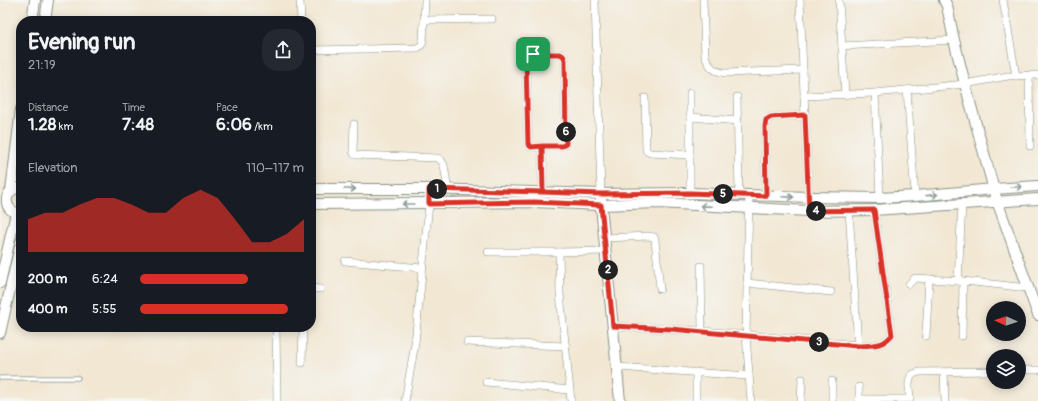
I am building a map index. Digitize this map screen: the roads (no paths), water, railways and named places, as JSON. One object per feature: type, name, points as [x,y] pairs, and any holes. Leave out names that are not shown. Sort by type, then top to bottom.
[{"type":"street","points":[[33,16],[35,0]]},
{"type":"street","points":[[46,16],[48,0]]},
{"type":"street","points":[[300,0],[301,16]]},
{"type":"street","points":[[316,50],[417,48],[422,44],[425,0]]},
{"type":"street","points":[[595,0],[601,205],[620,401]]},
{"type":"street","points":[[703,0],[705,56],[708,64],[713,69],[719,72],[727,73],[803,70]]},
{"type":"street","points":[[800,0],[809,211]]},
{"type":"street","points":[[839,0],[845,95]]},
{"type":"street","points":[[1003,0],[1016,76]]},
{"type":"street","points":[[946,2],[965,84],[997,201],[1038,315]]},
{"type":"street","points":[[424,20],[492,19]]},
{"type":"street","points":[[842,46],[954,40]]},
{"type":"street","points":[[533,54],[559,54],[562,55],[565,60],[566,144],[562,146],[542,146],[531,147],[528,144],[526,61],[527,56],[533,54]]},
{"type":"street","points":[[804,96],[875,93],[965,84],[1008,76],[1038,75]]},
{"type":"street","points":[[1029,76],[1030,146]]},
{"type":"street","points":[[906,90],[915,196]]},
{"type":"street","points":[[690,93],[690,193]]},
{"type":"street","points":[[875,93],[880,198]]},
{"type":"street","points":[[737,97],[744,195],[749,208],[746,335],[751,401]]},
{"type":"street","points":[[645,98],[646,150],[651,153],[690,155]]},
{"type":"street","points":[[766,196],[766,120],[771,117],[805,115]]},
{"type":"street","points":[[690,117],[738,120]]},
{"type":"street","points":[[354,124],[354,154],[437,158],[441,160],[444,165],[448,190]]},
{"type":"street","points":[[0,283],[12,211],[6,202],[6,193],[16,137]]},
{"type":"street","points":[[542,146],[543,192]]},
{"type":"street","points":[[316,189],[429,189],[601,194],[690,193],[809,198],[880,198],[1038,186]]},
{"type":"street","points":[[6,193],[16,189]]},
{"type":"street","points":[[405,401],[415,344],[429,204],[429,189]]},
{"type":"street","points":[[316,204],[534,202],[601,205],[658,203],[809,211],[849,211],[1038,199]]},
{"type":"street","points":[[962,204],[960,281],[962,336]]},
{"type":"street","points":[[613,326],[702,331],[858,346],[876,345],[886,342],[892,335],[874,210]]},
{"type":"street","points":[[849,211],[858,346]]},
{"type":"street","points":[[605,238],[654,237],[660,289]]},
{"type":"street","points":[[488,252],[606,251]]},
{"type":"street","points":[[559,252],[560,294],[571,401]]},
{"type":"street","points":[[345,262],[422,268]]},
{"type":"street","points":[[1,328],[16,264]]},
{"type":"street","points":[[701,266],[702,331]]},
{"type":"street","points":[[908,284],[915,278],[1028,288]]},
{"type":"street","points":[[926,336],[928,279]]},
{"type":"street","points":[[747,283],[831,292]]},
{"type":"street","points":[[316,289],[320,289]]},
{"type":"street","points":[[276,332],[277,401]]},
{"type":"street","points":[[302,363],[303,332]]},
{"type":"street","points":[[467,342],[566,346]]},
{"type":"street","points":[[617,367],[749,376]]},
{"type":"street","points":[[1026,370],[1038,370]]},
{"type":"street","points":[[859,387],[859,400],[910,399],[909,384],[910,378],[913,374],[920,372],[986,371]]},
{"type":"street","points":[[696,372],[696,401]]},
{"type":"street","points":[[944,372],[945,401]]},
{"type":"street","points":[[801,401],[802,379]]},
{"type":"street","points":[[832,381],[832,401]]},
{"type":"street","points":[[486,382],[570,390]]},
{"type":"lane","points":[[0,378],[78,378]]}]
